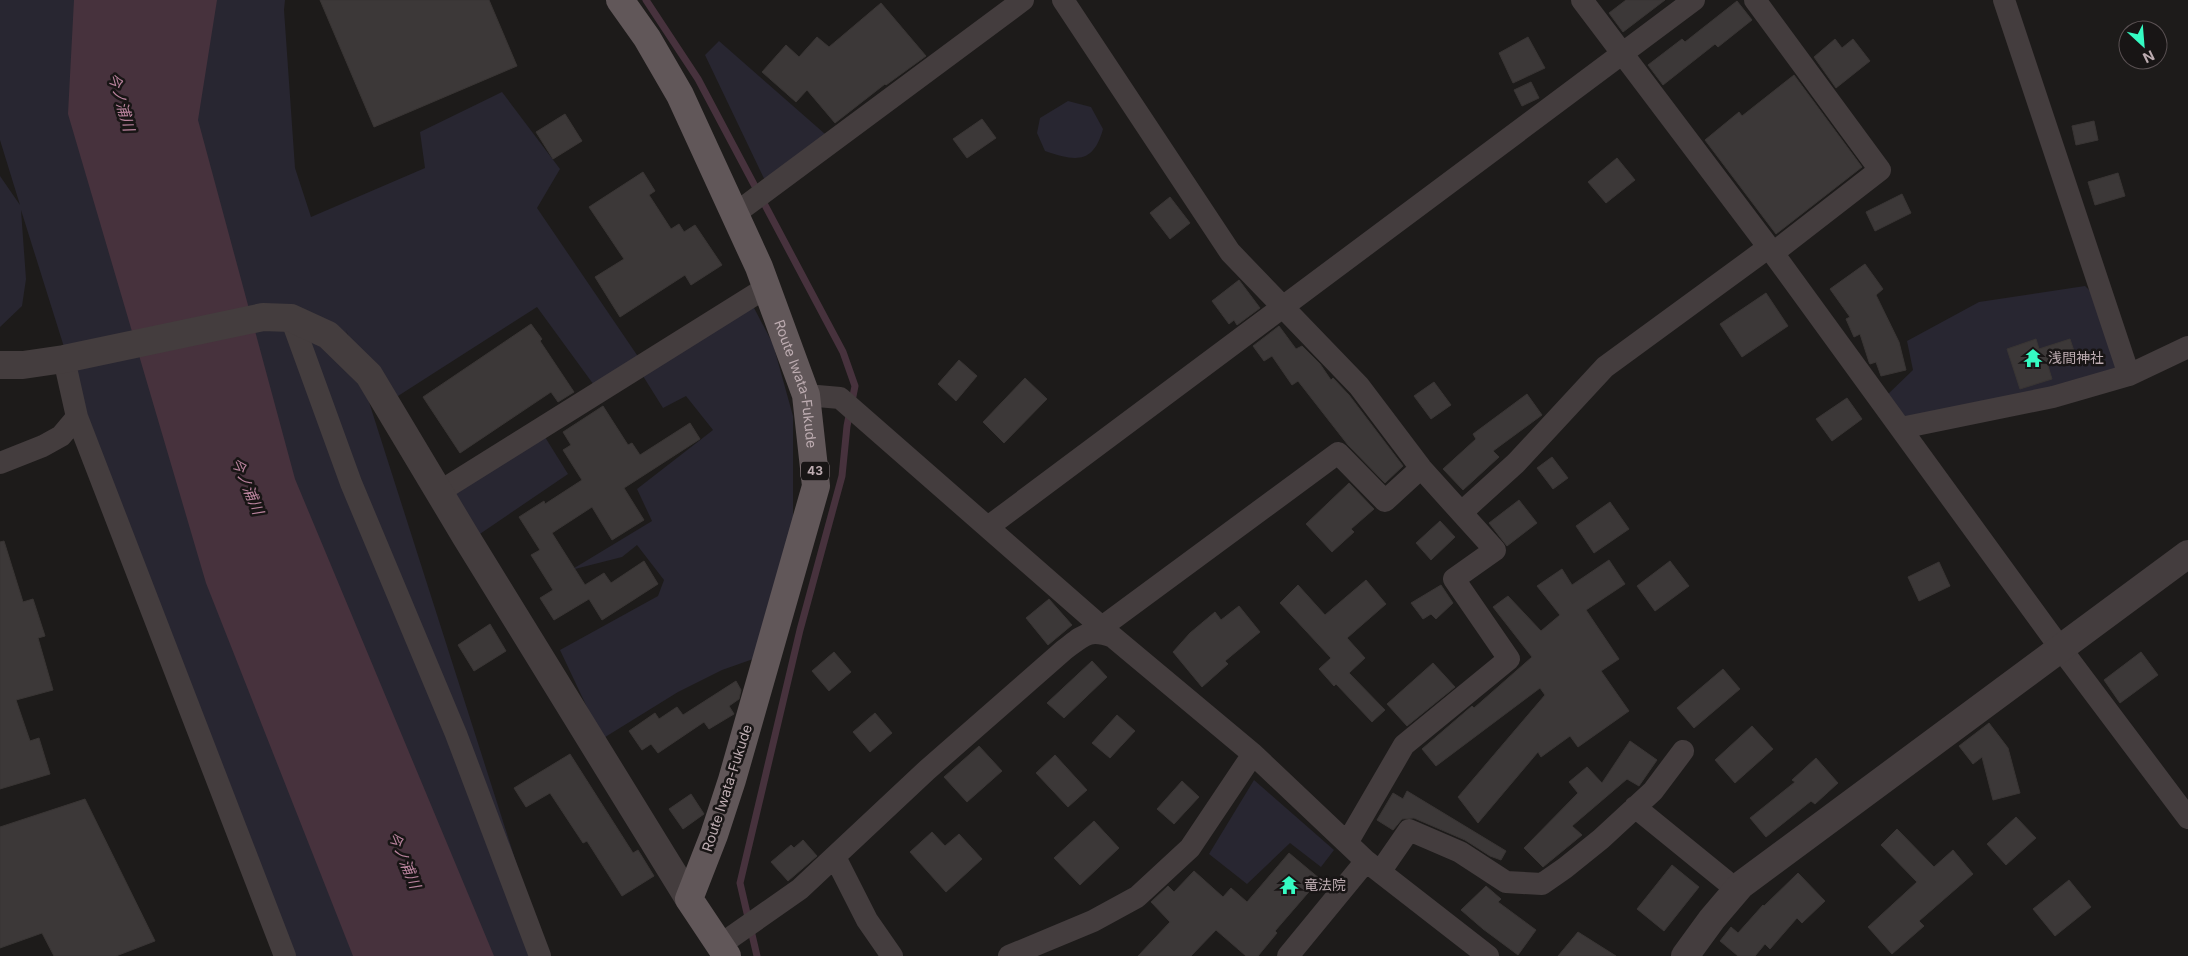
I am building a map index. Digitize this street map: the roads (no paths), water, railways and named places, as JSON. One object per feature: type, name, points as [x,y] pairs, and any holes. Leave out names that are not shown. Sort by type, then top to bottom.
[{"type":"main road","name":"Route Iwata-Fukude","points":[[620,0],[647,38],[680,94],[736,214],[767,287],[806,395],[816,486],[732,780],[714,835],[689,899]]},
{"type":"main road","points":[[689,899],[724,951]]},
{"type":"street","points":[[736,214],[1023,0]]},
{"type":"street","points":[[1063,0],[1230,252],[1359,386],[1421,468],[1495,550],[1454,579],[1508,659],[1404,745],[1347,843]]},
{"type":"street","points":[[1582,0],[1771,250],[2061,649],[2188,818]]},
{"type":"street","points":[[988,527],[1694,0]]},
{"type":"street","points":[[1462,512],[1516,463],[1605,367],[1771,250],[1880,170],[1755,0]]},
{"type":"street","points":[[2004,0],[2129,375]]},
{"type":"street","points":[[439,492],[767,287]]},
{"type":"street","points":[[0,365],[23,365],[64,359],[263,317],[290,318],[328,335],[369,375],[689,899]]},
{"type":"street","points":[[290,318],[351,483],[456,734],[540,956]]},
{"type":"street","points":[[1900,428],[2053,397],[2129,375],[2188,347]]},
{"type":"street","points":[[64,359],[77,417],[285,956]]},
{"type":"street","points":[[806,395],[840,398],[1107,632],[1253,754],[1373,866],[1488,956]]},
{"type":"street","points":[[0,463],[43,446],[61,436],[77,417]]},
{"type":"street","points":[[724,951],[800,889],[927,770],[1064,650],[1084,635],[1107,632],[1338,454],[1385,501],[1421,468]]},
{"type":"street","points":[[1685,956],[1712,919],[1737,890],[2188,554]]},
{"type":"street","points":[[1288,956],[1409,830],[1460,852],[1506,882],[1542,884],[1565,868],[1653,791],[1683,751]]},
{"type":"street","points":[[1009,956],[1093,921],[1138,897],[1190,848],[1253,754]]},
{"type":"street","points":[[1635,807],[1737,890]]},
{"type":"street","points":[[835,857],[867,920],[892,956]]},
{"type":"water","name":"今ノ浦川","points":[[74,0],[217,0],[198,120],[295,479],[494,956],[353,956],[206,583],[68,114]]},
{"type":"waterway","points":[[646,0],[698,79],[843,352],[855,386],[847,426],[842,476],[800,630],[740,883],[757,956]]},
{"type":"place","name":"浅間神社","points":[[2033,358]]},
{"type":"place","name":"竜法院","points":[[1289,885]]}]
